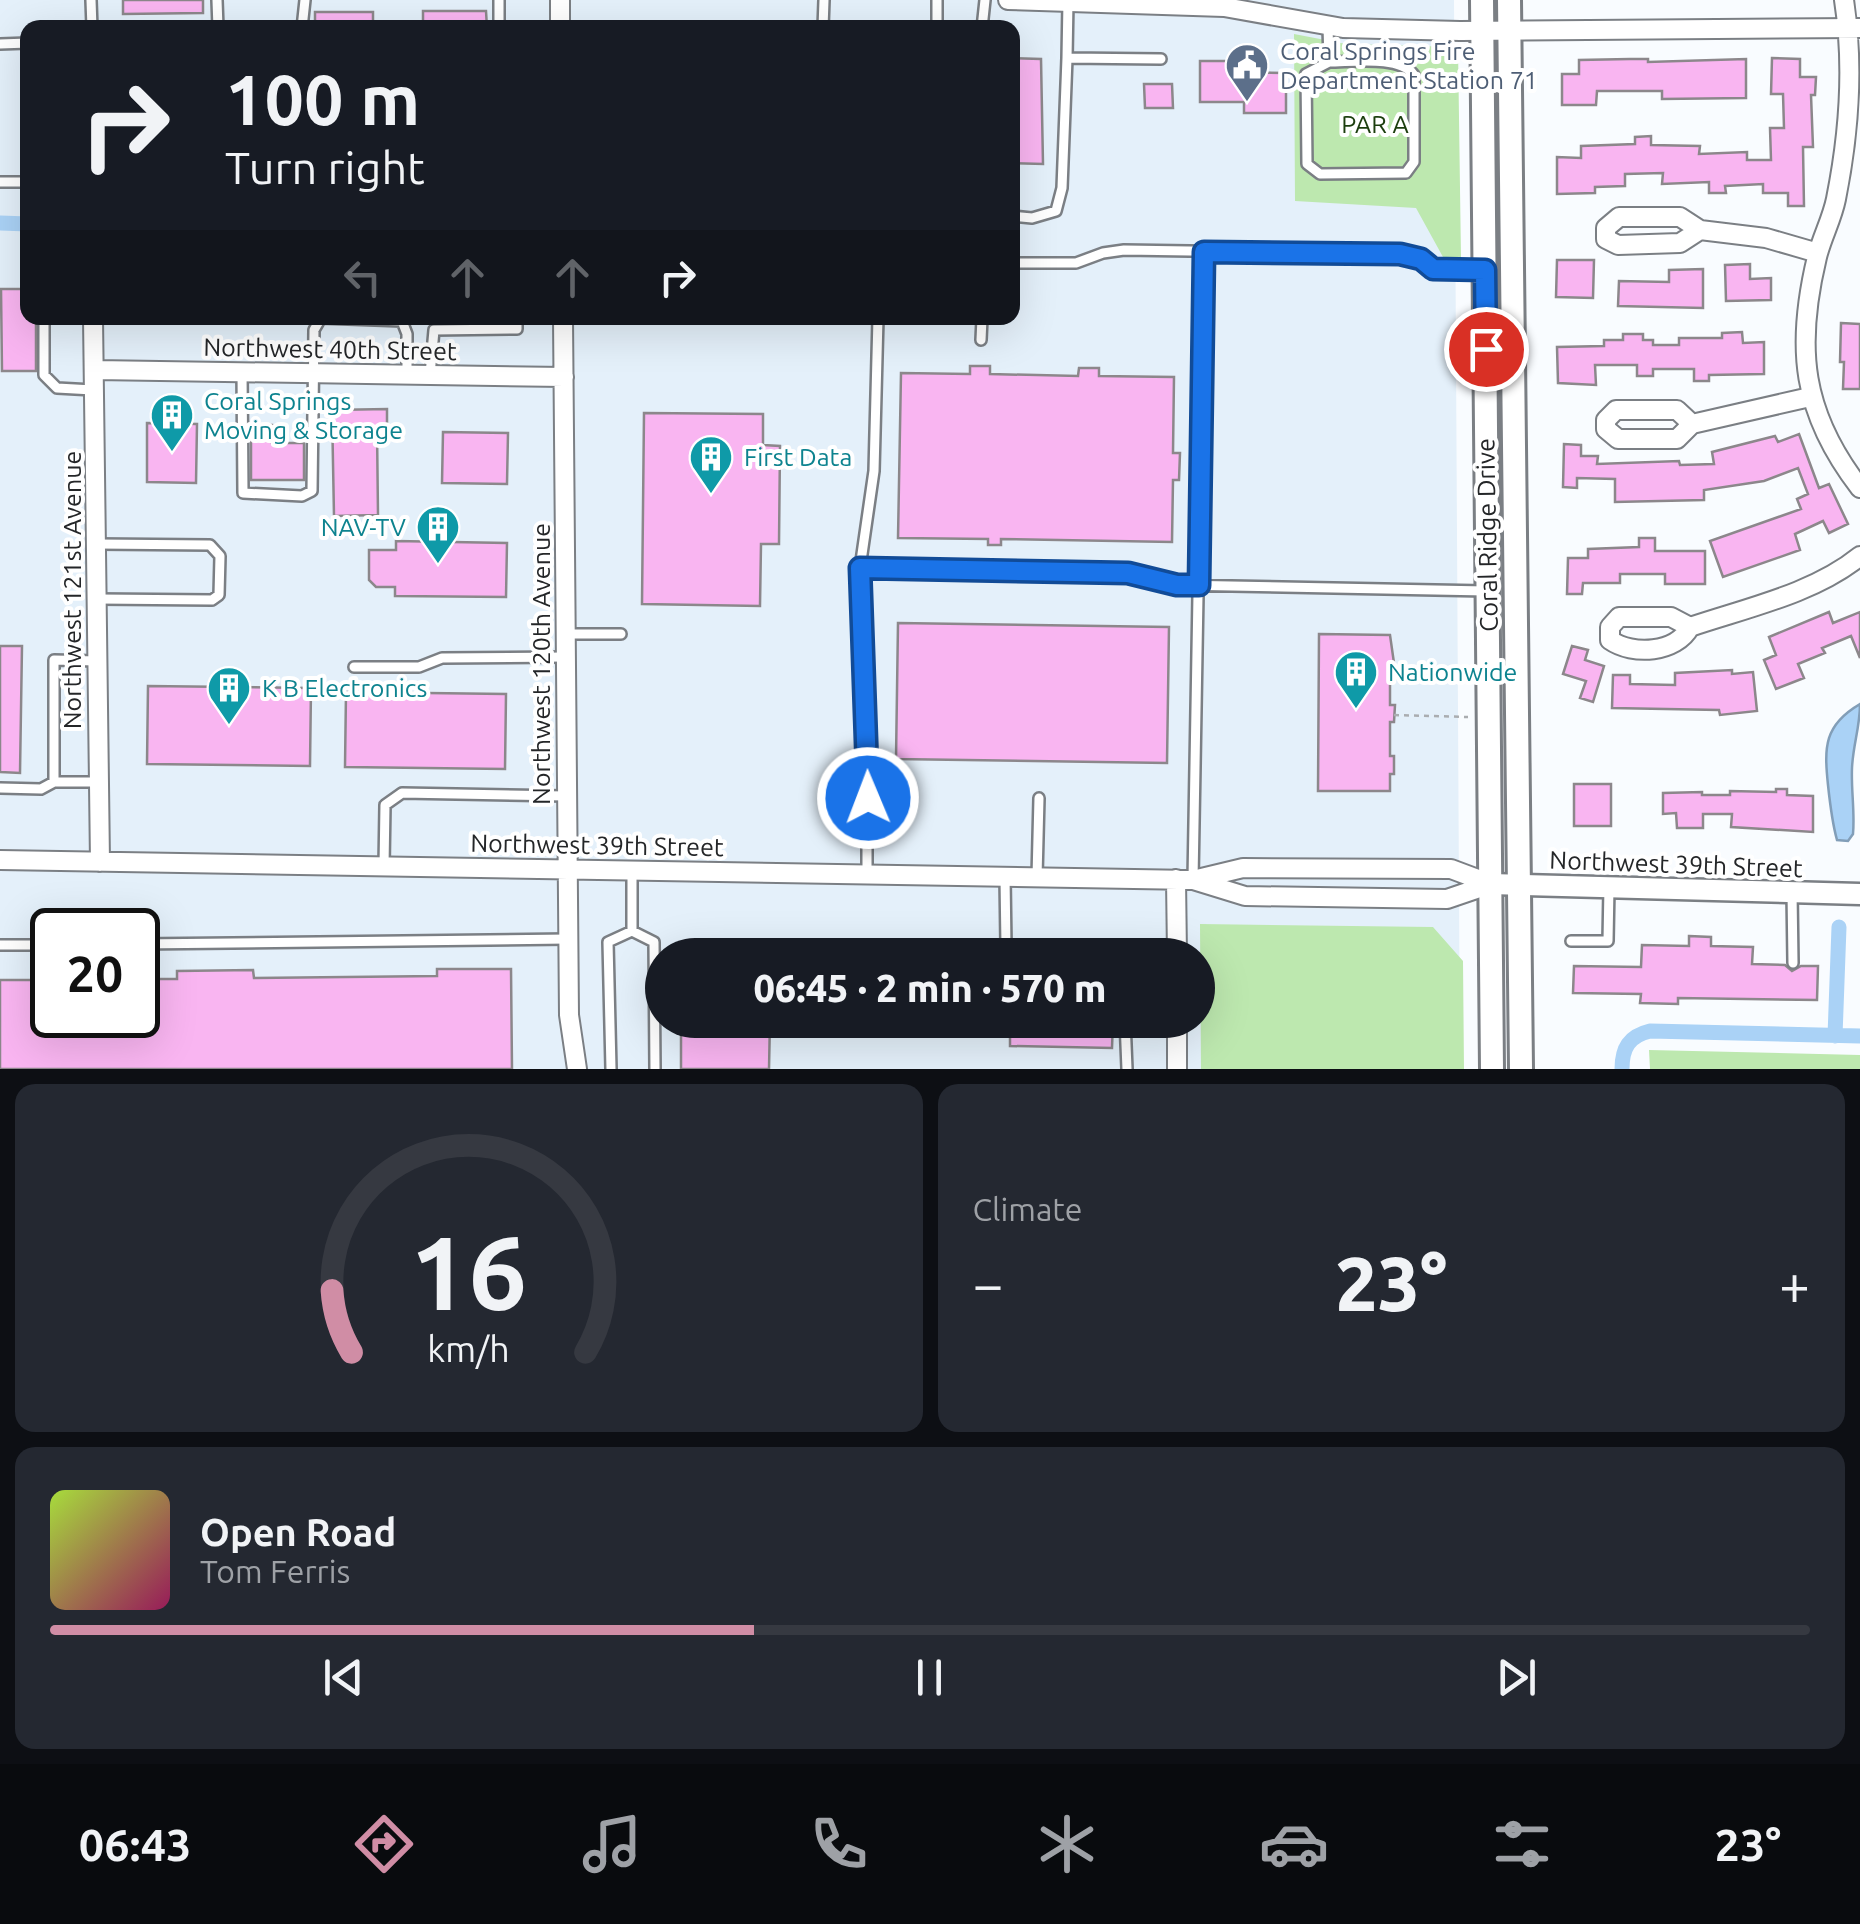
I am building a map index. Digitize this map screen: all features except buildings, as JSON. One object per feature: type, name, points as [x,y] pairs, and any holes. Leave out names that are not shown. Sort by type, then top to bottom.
[{"type":"main road","name":"Coral Ridge Drive","points":[[1482,0],[1492,1069]]},
{"type":"main road","name":"Coral Ridge Drive","points":[[1509,0],[1521,1069]]},
{"type":"street","points":[[1008,0],[1196,2],[1328,26],[1482,31],[1854,28]]},
{"type":"street","points":[[1844,0],[1854,28],[1846,135],[1835,204],[1808,296],[1804,348],[1810,397],[1829,442],[1860,488]]},
{"type":"street","points":[[1700,230],[1766,238],[1818,253]]},
{"type":"street","name":"Northwest 121st Avenue","points":[[93,325],[100,862]]},
{"type":"street","name":"Northwest 120th Avenue","points":[[563,325],[569,1015],[577,1069]]},
{"type":"street","name":"Northwest 40th Street","points":[[96,370],[564,377]]},
{"type":"street","points":[[1692,424],[1810,397]]},
{"type":"street","points":[[1690,627],[1791,592],[1842,570],[1860,556]]},
{"type":"street","name":"Northwest 39th Street","points":[[0,860],[1185,880],[1242,868],[1451,868],[1491,884],[1860,894]]},
{"type":"street","points":[[1179,938],[1185,880]]},
{"type":"street","name":"Northwest 39th Street","points":[[1185,880],[1246,896],[1429,899],[1447,899],[1491,884]]},
{"type":"street","points":[[1177,1038],[1177,1069]]},
{"type":"lane","points":[[1020,217],[1032,218],[1056,211],[1062,188],[1068,1]]},
{"type":"lane","points":[[1328,26],[1329,62]]},
{"type":"lane","points":[[1067,58],[1161,60]]},
{"type":"lane","points":[[1329,62],[1400,64],[1414,75],[1414,162],[1406,173],[1320,174],[1311,170],[1306,154],[1306,74],[1329,62]]},
{"type":"lane","points":[[1020,263],[1076,263],[1124,250],[1400,254],[1421,259],[1433,269],[1485,270]]},
{"type":"lane","points":[[1185,880],[1199,585],[1204,252]]},
{"type":"lane","points":[[44,325],[44,375],[57,388],[96,390]]},
{"type":"lane","points":[[242,372],[243,493],[302,496],[312,491],[317,325]]},
{"type":"lane","points":[[404,325],[407,334],[406,374]]},
{"type":"lane","points":[[430,375],[434,330],[516,329],[516,325]]},
{"type":"lane","points":[[867,874],[867,719],[860,568],[874,472],[878,325]]},
{"type":"lane","points":[[981,340],[982,325]]},
{"type":"lane","points":[[97,544],[210,545],[220,556],[219,595],[212,600],[98,600]]},
{"type":"lane","points":[[860,568],[1128,573],[1177,585],[1489,590]]},
{"type":"lane","points":[[565,634],[621,634]]},
{"type":"lane","points":[[354,666],[419,666],[442,658],[566,657]]},
{"type":"lane","points":[[54,782],[54,660],[98,661]]},
{"type":"lane","points":[[0,788],[41,789],[54,782],[99,782]]},
{"type":"lane","points":[[384,866],[386,805],[402,793],[566,796]]},
{"type":"lane","points":[[1037,877],[1039,798]]},
{"type":"lane","points":[[632,870],[632,930]]},
{"type":"lane","points":[[1005,877],[1006,938]]},
{"type":"lane","points":[[1570,941],[1608,941],[1608,887]]},
{"type":"lane","points":[[1792,892],[1792,962]]},
{"type":"lane","points":[[611,1069],[608,942],[632,930]]},
{"type":"lane","points":[[632,930],[654,942],[655,1069]]},
{"type":"lane","points":[[160,944],[568,939]]},
{"type":"lane","points":[[0,946],[30,945]]},
{"type":"lane","points":[[1126,1038],[1127,1069]]},
{"type":"path","points":[[1394,715],[1468,717]]},
{"type":"shaded area","points":[[0,0],[1454,0],[1460,1069],[0,1069]]},
{"type":"green space","name":"PAR A","points":[[1294,34],[1346,44],[1458,47],[1461,259],[1443,257],[1416,208],[1295,201]]},
{"type":"green space","points":[[1200,924],[1433,927],[1463,961],[1464,1069],[1201,1069],[1201,1038],[1215,1038],[1215,938],[1200,938]]},
{"type":"green space","points":[[1649,1050],[1860,1055],[1860,1069],[1650,1069]]},
{"type":"water","points":[[1860,704],[1852,768],[1853,834],[1848,841],[1837,840],[1827,748],[1839,720]]},
{"type":"waterway","points":[[0,223],[20,224]]},
{"type":"waterway","points":[[1835,1036],[1839,927]]},
{"type":"waterway","points":[[1622,1069],[1628,1044],[1650,1031],[1860,1036]]},
{"type":"place","name":"Coral Springs Fire Department Station 71","points":[[1247,103]]},
{"type":"place","name":"Coral Springs Moving & Storage","points":[[172,453]]},
{"type":"place","name":"First Data","points":[[711,495]]},
{"type":"place","name":"NAV-TV","points":[[438,565]]},
{"type":"place","name":"Nationwide","points":[[1356,710]]},
{"type":"place","name":"K B Electronics","points":[[229,726]]},
{"type":"route","points":[[868,798],[860,568],[1128,573],[1177,585],[1199,585],[1204,252],[1400,254],[1421,259],[1433,269],[1485,270],[1486,349]]}]
